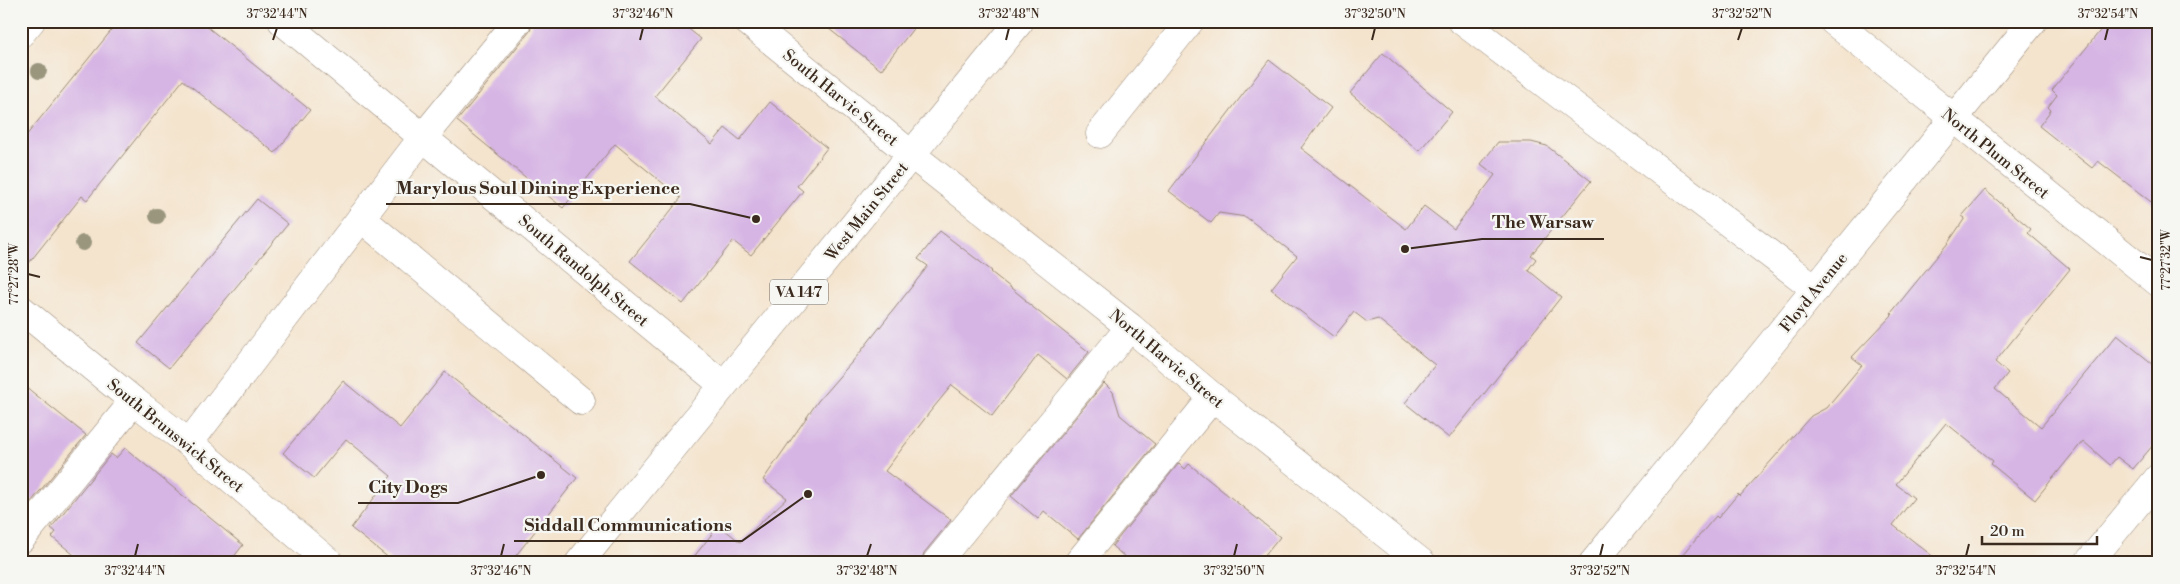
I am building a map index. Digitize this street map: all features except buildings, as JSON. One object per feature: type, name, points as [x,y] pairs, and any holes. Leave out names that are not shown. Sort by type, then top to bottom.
[{"type":"street","points":[[21,33],[31,21]]},
{"type":"street","name":"South Randolph Street","points":[[282,21],[723,385]]},
{"type":"street","points":[[189,443],[423,137],[518,21]]},
{"type":"street","name":"South Harvie Street","points":[[747,21],[912,155]]},
{"type":"street","name":"West Main Street","points":[[579,563],[1020,21]]},
{"type":"street","points":[[1100,134],[1190,21]]},
{"type":"street","points":[[1462,21],[1816,289]]},
{"type":"street","name":"North Plum Street","points":[[1833,21],[2159,283]]},
{"type":"street","name":"Floyd Avenue","points":[[1593,563],[2033,21]]},
{"type":"street","name":"North Harvie Street","points":[[912,155],[1130,326],[1213,396],[1422,563]]},
{"type":"street","points":[[361,218],[581,401]]},
{"type":"street","name":"South Brunswick Street","points":[[21,308],[134,402],[189,443],[330,563]]},
{"type":"street","points":[[936,563],[1130,326]]},
{"type":"street","points":[[1078,563],[1213,396]]},
{"type":"street","points":[[21,539],[134,402]]},
{"type":"street","points":[[2088,563],[2159,477]]},
{"type":"place","name":"Marylous Soul Dining Experience","points":[[756,219]]},
{"type":"place","name":"The Warsaw","points":[[1405,249]]},
{"type":"place","name":"City Dogs","points":[[541,475]]},
{"type":"place","name":"Siddall Communications","points":[[808,494]]}]
